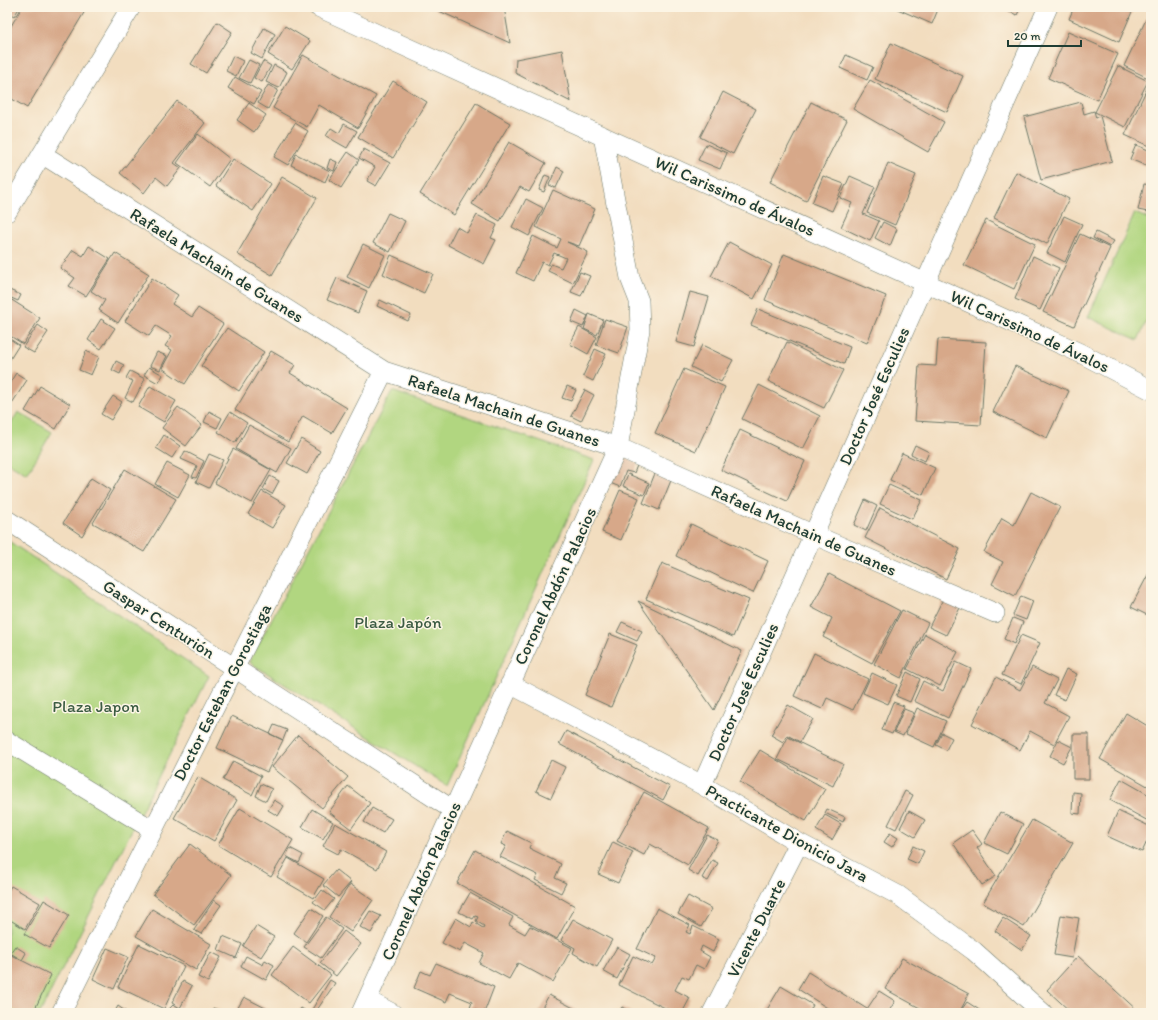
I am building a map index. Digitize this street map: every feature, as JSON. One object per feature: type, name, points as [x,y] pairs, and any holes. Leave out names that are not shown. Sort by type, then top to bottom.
[{"type":"street","points":[[7,212],[132,7]]},
{"type":"street","name":"Wil Carissimo de Ávalos","points":[[318,7],[1080,353],[1151,390]]},
{"type":"street","name":"Doctor José Esculies","points":[[702,785],[812,534],[1048,7]]},
{"type":"street","name":"Coronel Abdón Palacios","points":[[364,1006],[618,447],[640,330],[639,301],[630,278],[603,136]]},
{"type":"street","name":"Rafaela Machain de Guanes","points":[[42,154],[384,371],[618,447],[812,534],[994,613]]},
{"type":"street","name":"Doctor Esteban Gorostiaga","points":[[61,1013],[384,371]]},
{"type":"street","name":"Gaspar Centurión","points":[[7,520],[452,810]]},
{"type":"street","name":"Practicante Dionicio Jara","points":[[510,684],[702,785],[799,844],[898,895],[974,951],[1034,1010]]},
{"type":"street","points":[[7,741],[153,830]]},
{"type":"street","name":"Vicente Duarte","points":[[712,1013],[799,844]]},
{"type":"street","points":[[364,1006],[392,1013]]},
{"type":"green space","points":[[1135,213],[1151,220],[1151,311],[1138,340],[1088,317]]},
{"type":"green space","name":"Plaza Japón","points":[[392,391],[594,460],[447,786],[249,662]]},
{"type":"green space","points":[[18,412],[52,432],[27,474],[7,462],[7,430]]},
{"type":"green space","name":"Plaza Japon","points":[[7,540],[209,676],[40,1013],[7,1013]]},
{"type":"building","points":[[7,7],[20,7],[14,16],[7,12]]},
{"type":"building","points":[[22,7],[79,7],[85,11],[27,108],[7,96],[7,33]]},
{"type":"building","points":[[430,7],[504,7],[510,43]]},
{"type":"building","points":[[893,7],[939,7],[932,24]]},
{"type":"building","points":[[1009,7],[1021,7],[1017,15],[1007,11]]},
{"type":"building","points":[[1074,7],[1134,7],[1119,42],[1069,19]]},
{"type":"building","points":[[1151,9],[1151,77],[1150,79],[1124,66]]},
{"type":"building","points":[[217,22],[232,32],[206,73],[191,64]]},
{"type":"building","points":[[285,26],[310,41],[292,69],[268,54]]},
{"type":"building","points":[[264,28],[275,34],[262,59],[251,53]]},
{"type":"building","points":[[1068,32],[1118,54],[1097,100],[1048,78]]},
{"type":"building","points":[[891,43],[963,76],[947,112],[875,79]]},
{"type":"building","points":[[562,50],[571,102],[515,73],[516,59]]},
{"type":"building","points":[[303,55],[376,96],[358,128],[319,105],[307,127],[273,108]]},
{"type":"building","points":[[846,55],[873,67],[867,80],[840,68]]},
{"type":"building","points":[[233,56],[243,61],[236,76],[226,71]]},
{"type":"building","points":[[249,60],[259,65],[250,83],[239,78]]},
{"type":"building","points":[[263,61],[271,66],[262,82],[254,78]]},
{"type":"building","points":[[274,65],[287,72],[279,88],[266,82]]},
{"type":"building","points":[[1118,66],[1148,81],[1125,127],[1095,112]]},
{"type":"building","points":[[235,77],[261,92],[254,104],[228,88]]},
{"type":"building","points":[[870,80],[944,122],[928,152],[853,109]]},
{"type":"building","points":[[1151,80],[1151,147],[1125,135]]},
{"type":"building","points":[[393,81],[427,102],[393,158],[358,137]]},
{"type":"building","points":[[268,85],[278,90],[268,109],[258,103]]},
{"type":"building","points":[[723,92],[756,109],[733,154],[700,137]]},
{"type":"building","points":[[177,101],[205,123],[174,163],[181,168],[167,186],[156,177],[144,193],[120,173]]},
{"type":"building","points":[[811,102],[847,120],[806,201],[770,182]]},
{"type":"building","points":[[1081,102],[1084,114],[1094,111],[1096,118],[1100,116],[1112,161],[1041,180],[1024,117]]},
{"type":"building","points":[[249,103],[266,115],[254,132],[237,120]]},
{"type":"building","points":[[476,103],[510,123],[454,215],[420,194]]},
{"type":"building","points":[[295,123],[308,131],[288,165],[274,157]]},
{"type":"building","points":[[344,124],[357,131],[347,148],[326,136],[331,128],[339,133]]},
{"type":"building","points":[[198,134],[230,159],[210,187],[177,163]]},
{"type":"building","points":[[509,142],[546,163],[529,192],[520,187],[500,221],[472,204]]},
{"type":"building","points":[[706,144],[727,153],[720,169],[698,160]]},
{"type":"building","points":[[1136,145],[1151,151],[1151,168],[1130,159]]},
{"type":"building","points":[[364,149],[390,163],[376,186],[367,181],[375,167],[359,158]]},
{"type":"building","points":[[348,152],[359,160],[341,188],[329,180]]},
{"type":"building","points":[[296,154],[330,171],[325,182],[291,165]]},
{"type":"building","points":[[233,159],[271,184],[253,211],[216,186]]},
{"type":"building","points":[[330,159],[337,162],[334,171],[327,168]]},
{"type":"building","points":[[888,163],[916,175],[895,225],[867,213]]},
{"type":"building","points":[[557,167],[564,171],[556,188],[549,185]]},
{"type":"building","points":[[1016,172],[1069,199],[1047,244],[994,218]]},
{"type":"building","points":[[545,175],[550,177],[544,192],[539,190]]},
{"type":"building","points":[[823,176],[844,184],[832,211],[812,203]]},
{"type":"building","points":[[850,176],[875,187],[863,214],[879,221],[870,241],[841,227],[852,203],[840,198]]},
{"type":"building","points":[[282,177],[317,198],[272,275],[237,254]]},
{"type":"building","points":[[1144,184],[1151,185],[1151,202],[1148,212],[1138,210]]},
{"type":"building","points":[[553,190],[595,209],[579,246],[567,242],[588,252],[573,283],[548,271],[551,264],[561,268],[566,258],[554,253],[548,265],[542,262],[533,281],[516,273],[533,236],[557,248],[561,239],[536,227]]},
{"type":"building","points":[[526,199],[543,208],[529,236],[512,227]]},
{"type":"building","points":[[388,213],[405,221],[390,252],[373,243]]},
{"type":"building","points":[[477,215],[497,225],[491,238],[496,240],[484,264],[448,245],[457,227],[467,233]]},
{"type":"building","points":[[1064,216],[1082,224],[1065,262],[1047,253]]},
{"type":"building","points":[[986,220],[1035,244],[1014,289],[964,265]]},
{"type":"building","points":[[883,222],[897,229],[890,246],[875,238]]},
{"type":"building","points":[[1096,232],[1114,241],[1110,247],[1093,238]]},
{"type":"building","points":[[1080,234],[1110,248],[1074,326],[1043,312]]},
{"type":"building","points":[[729,242],[772,265],[754,299],[711,276]]},
{"type":"building","points":[[363,244],[385,255],[369,288],[347,277]]},
{"type":"building","points":[[89,246],[110,259],[86,296],[69,286],[75,278],[60,268],[73,250],[83,256]]},
{"type":"building","points":[[115,253],[149,274],[118,323],[99,310],[105,300],[91,291]]},
{"type":"building","points":[[784,254],[886,296],[867,343],[765,300]]},
{"type":"building","points":[[391,255],[433,274],[424,293],[383,274]]},
{"type":"building","points":[[1033,256],[1059,268],[1040,310],[1015,299]]},
{"type":"building","points":[[580,272],[590,276],[581,296],[571,292]]},
{"type":"building","points":[[152,278],[178,295],[172,304],[192,317],[198,308],[223,324],[185,384],[162,368],[172,350],[165,346],[172,336],[156,326],[149,336],[125,321]]},
{"type":"building","points":[[337,278],[367,291],[358,313],[327,300]]},
{"type":"building","points":[[7,289],[21,295],[18,301],[7,296]]},
{"type":"building","points":[[690,292],[709,297],[694,347],[676,342]]},
{"type":"building","points":[[7,297],[40,318],[23,344],[7,334]]},
{"type":"building","points":[[380,300],[411,315],[408,321],[377,306]]},
{"type":"building","points":[[758,309],[850,347],[844,364],[751,325]]},
{"type":"building","points":[[576,310],[588,316],[583,327],[571,322]]},
{"type":"building","points":[[589,314],[603,320],[597,335],[584,329]]},
{"type":"building","points":[[101,319],[115,328],[101,349],[88,340]]},
{"type":"building","points":[[605,319],[628,327],[619,353],[596,345]]},
{"type":"building","points":[[38,325],[48,332],[34,353],[23,347]]},
{"type":"building","points":[[579,327],[597,337],[588,354],[570,344]]},
{"type":"building","points":[[227,328],[264,352],[239,391],[201,366]]},
{"type":"building","points":[[7,337],[19,345],[7,364]]},
{"type":"building","points":[[938,339],[986,342],[981,425],[915,421],[919,365],[936,366]]},
{"type":"building","points":[[787,342],[843,370],[824,408],[768,381]]},
{"type":"building","points":[[702,345],[733,360],[721,382],[691,367]]},
{"type":"building","points":[[595,349],[606,354],[593,381],[583,376]]},
{"type":"building","points":[[86,351],[99,357],[91,375],[79,370]]},
{"type":"building","points":[[271,351],[295,365],[290,373],[347,408],[332,433],[303,416],[288,442],[235,410]]},
{"type":"building","points":[[157,352],[167,356],[160,370],[150,366]]},
{"type":"building","points":[[116,361],[124,365],[120,374],[112,370]]},
{"type":"building","points":[[1015,366],[1069,391],[1047,438],[993,412]]},
{"type":"building","points":[[149,367],[163,375],[158,383],[144,375]]},
{"type":"building","points":[[684,369],[725,387],[696,451],[655,433]]},
{"type":"building","points":[[130,371],[145,379],[133,402],[125,398],[133,381],[126,378]]},
{"type":"building","points":[[16,373],[27,380],[7,411],[7,387]]},
{"type":"building","points":[[759,385],[820,416],[803,449],[742,419]]},
{"type":"building","points":[[40,386],[70,404],[56,429],[25,411]]},
{"type":"building","points":[[150,386],[176,401],[164,422],[138,407]]},
{"type":"building","points":[[567,386],[576,390],[571,401],[562,398]]},
{"type":"building","points":[[585,390],[594,395],[581,421],[571,416]]},
{"type":"building","points":[[113,396],[122,402],[111,420],[101,414]]},
{"type":"building","points":[[178,407],[202,425],[186,446],[162,428]]},
{"type":"building","points":[[209,411],[222,418],[217,428],[204,422]]},
{"type":"building","points":[[230,412],[247,423],[235,443],[218,432]]},
{"type":"building","points":[[249,425],[291,448],[277,473],[236,449]]},
{"type":"building","points":[[740,430],[805,461],[787,501],[721,470]]},
{"type":"building","points":[[164,435],[180,446],[172,458],[156,448]]},
{"type":"building","points":[[301,439],[320,451],[307,474],[287,463]]},
{"type":"building","points":[[915,445],[929,452],[925,461],[911,454]]},
{"type":"building","points":[[233,449],[271,470],[252,503],[215,483]]},
{"type":"building","points":[[185,451],[204,461],[196,478],[192,477],[197,466],[181,459]]},
{"type":"building","points":[[902,453],[935,468],[923,495],[890,480]]},
{"type":"building","points":[[209,454],[223,460],[209,488],[196,482]]},
{"type":"building","points":[[616,454],[638,463],[634,473],[626,471],[620,487],[605,481]]},
{"type":"building","points":[[167,463],[190,475],[178,497],[155,484]]},
{"type":"building","points":[[658,466],[674,473],[659,510],[643,503]]},
{"type":"building","points":[[125,469],[176,499],[144,552],[93,523]]},
{"type":"building","points":[[628,474],[649,483],[644,495],[623,486]]},
{"type":"building","points":[[270,476],[279,481],[272,494],[263,489]]},
{"type":"building","points":[[91,478],[110,490],[82,536],[63,523]]},
{"type":"building","points":[[889,485],[922,500],[912,519],[880,504]]},
{"type":"building","points":[[620,490],[639,498],[621,540],[602,532]]},
{"type":"building","points":[[262,491],[286,505],[272,528],[248,514]]},
{"type":"building","points":[[1031,492],[1060,507],[1015,596],[992,584],[1003,562],[984,552],[1002,518],[1014,525]]},
{"type":"building","points":[[865,500],[877,506],[866,531],[854,525]]},
{"type":"building","points":[[880,508],[960,549],[946,579],[865,538]]},
{"type":"building","points":[[691,524],[768,561],[753,593],[676,556]]},
{"type":"building","points":[[662,563],[749,600],[733,637],[646,599]]},
{"type":"building","points":[[1151,569],[1151,617],[1131,607]]},
{"type":"building","points":[[829,574],[900,611],[872,663],[823,637],[832,618],[811,607]]},
{"type":"building","points":[[1021,596],[1033,601],[1026,620],[1013,615]]},
{"type":"building","points":[[944,597],[961,606],[946,635],[929,627]]},
{"type":"building","points":[[638,601],[742,651],[714,710]]},
{"type":"building","points":[[902,610],[928,623],[901,678],[874,664]]},
{"type":"building","points":[[1013,618],[1023,622],[1014,644],[1004,639]]},
{"type":"building","points":[[622,622],[642,631],[637,641],[617,632]]},
{"type":"building","points":[[610,634],[637,645],[611,707],[585,695]]},
{"type":"building","points":[[925,634],[958,652],[940,686],[907,669]]},
{"type":"building","points":[[1021,635],[1040,643],[1021,684],[1002,675]]},
{"type":"building","points":[[814,653],[868,679],[853,710],[827,698],[822,709],[794,696]]},
{"type":"building","points":[[956,662],[971,669],[948,718],[914,701],[923,681],[943,691]]},
{"type":"building","points":[[1032,667],[1057,680],[1045,703],[1069,716],[1054,744],[1030,731],[1020,750],[972,724],[996,677],[1020,690]]},
{"type":"building","points":[[1066,669],[1077,674],[1065,700],[1054,695]]},
{"type":"building","points":[[907,672],[920,679],[910,702],[896,696]]},
{"type":"building","points":[[872,673],[897,685],[888,704],[863,693]]},
{"type":"building","points":[[893,702],[904,706],[892,734],[882,730]]},
{"type":"building","points":[[788,705],[813,719],[800,742],[787,735],[783,742],[771,735]]},
{"type":"building","points":[[917,708],[946,721],[934,747],[906,734]]},
{"type":"building","points":[[904,709],[914,713],[903,736],[894,732]]},
{"type":"building","points":[[1126,713],[1151,728],[1151,788],[1100,759]]},
{"type":"building","points":[[232,716],[283,740],[267,772],[217,748]]},
{"type":"building","points":[[274,725],[287,730],[283,740],[270,734]]},
{"type":"building","points":[[566,731],[670,787],[663,800],[559,744]]},
{"type":"building","points":[[942,733],[952,738],[946,750],[936,745]]},
{"type":"building","points":[[1073,734],[1089,734],[1089,779],[1073,779]]},
{"type":"building","points":[[298,735],[348,777],[322,808],[272,767]]},
{"type":"building","points":[[788,737],[843,764],[833,786],[777,759]]},
{"type":"building","points":[[1058,740],[1072,747],[1063,763],[1050,756]]},
{"type":"building","points":[[760,750],[825,789],[806,821],[740,782]]},
{"type":"building","points":[[551,760],[565,767],[551,798],[536,791]]},
{"type":"building","points":[[233,761],[261,776],[252,795],[223,780]]},
{"type":"building","points":[[198,777],[237,800],[214,841],[174,818]]},
{"type":"building","points":[[1121,779],[1151,796],[1150,822],[1110,800]]},
{"type":"building","points":[[261,784],[272,789],[266,801],[256,796]]},
{"type":"building","points":[[348,786],[370,803],[351,829],[329,812]]},
{"type":"building","points":[[905,791],[913,795],[896,829],[888,825]]},
{"type":"building","points":[[644,792],[709,828],[688,865],[650,844],[644,855],[617,841]]},
{"type":"building","points":[[1073,792],[1081,793],[1080,814],[1072,813]]},
{"type":"building","points":[[274,800],[284,806],[278,816],[268,810]]},
{"type":"building","points":[[240,808],[293,840],[271,877],[218,845]]},
{"type":"building","points":[[372,808],[392,819],[383,833],[364,822]]},
{"type":"building","points":[[312,809],[333,822],[323,839],[302,827]]},
{"type":"building","points":[[827,809],[845,817],[843,822],[825,813]]},
{"type":"building","points":[[909,811],[925,820],[915,837],[900,828]]},
{"type":"building","points":[[1118,811],[1151,827],[1151,833],[1142,852],[1107,836]]},
{"type":"building","points":[[1000,812],[1023,824],[1007,854],[984,843]]},
{"type":"building","points":[[825,815],[841,824],[832,840],[816,830]]},
{"type":"building","points":[[1032,820],[1073,843],[1024,927],[983,903]]},
{"type":"building","points":[[335,823],[386,852],[377,869],[341,849],[338,854],[323,846]]},
{"type":"building","points":[[972,830],[982,844],[977,848],[996,876],[982,885],[953,843]]},
{"type":"building","points":[[507,831],[531,843],[529,848],[561,864],[555,878],[566,883],[561,893],[535,880],[538,875],[500,857],[506,846],[501,844]]},
{"type":"building","points":[[890,833],[898,838],[892,847],[884,842]]},
{"type":"building","points":[[707,835],[718,840],[698,876],[688,870]]},
{"type":"building","points":[[613,842],[633,852],[618,883],[598,874]]},
{"type":"building","points":[[190,844],[231,875],[194,925],[153,894]]},
{"type":"building","points":[[913,846],[924,851],[918,864],[907,859]]},
{"type":"building","points":[[290,848],[303,855],[299,863],[286,856]]},
{"type":"building","points":[[475,850],[575,906],[557,939],[457,883]]},
{"type":"building","points":[[288,858],[324,879],[313,898],[277,877]]},
{"type":"building","points":[[712,860],[718,863],[708,881],[702,878]]},
{"type":"building","points":[[336,870],[351,882],[338,897],[323,885]]},
{"type":"building","points":[[350,884],[373,900],[351,932],[329,917]]},
{"type":"building","points":[[11,886],[40,903],[25,929],[7,918],[7,893]]},
{"type":"building","points":[[322,890],[334,899],[325,910],[313,902]]},
{"type":"building","points":[[470,893],[513,917],[509,925],[525,934],[530,926],[572,948],[553,982],[518,963],[509,979],[479,963],[484,953],[465,943],[460,952],[442,943],[456,918],[471,927],[473,922],[483,928],[484,926],[476,921],[478,917],[475,916],[473,919],[459,912]]},
{"type":"building","points":[[688,896],[712,909],[701,927],[678,914]]},
{"type":"building","points":[[44,900],[69,915],[49,948],[24,934]]},
{"type":"building","points":[[214,900],[221,905],[201,934],[194,930]]},
{"type":"building","points":[[311,908],[323,916],[306,942],[294,933]]},
{"type":"building","points":[[657,908],[690,925],[686,932],[690,934],[693,926],[719,939],[713,952],[702,946],[700,951],[710,957],[704,969],[696,965],[689,979],[682,976],[675,990],[690,998],[682,1013],[675,1013],[619,985],[633,956],[652,965],[656,958],[637,949]]},
{"type":"building","points":[[152,909],[211,944],[196,970],[136,936]]},
{"type":"building","points":[[370,911],[381,916],[371,933],[360,927]]},
{"type":"building","points":[[1061,915],[1079,918],[1072,958],[1054,955]]},
{"type":"building","points":[[326,917],[342,929],[321,958],[304,947]]},
{"type":"building","points":[[1003,918],[1031,936],[1022,950],[995,931]]},
{"type":"building","points":[[573,919],[612,940],[597,967],[573,953],[575,948],[561,940]]},
{"type":"building","points":[[256,926],[274,937],[261,957],[243,946]]},
{"type":"building","points":[[344,931],[361,944],[336,976],[320,963]]},
{"type":"building","points":[[223,936],[242,944],[236,958],[218,950]]},
{"type":"building","points":[[139,944],[184,966],[164,1009],[118,987]]},
{"type":"building","points":[[15,946],[26,953],[22,960],[10,953]]},
{"type":"building","points":[[293,947],[331,975],[309,1003],[272,975]]},
{"type":"building","points":[[617,947],[630,954],[617,979],[603,971]]},
{"type":"building","points":[[107,948],[128,957],[114,989],[93,979]]},
{"type":"building","points":[[211,952],[221,957],[208,982],[198,977]]},
{"type":"building","points":[[7,953],[51,975],[33,1013],[20,1013],[7,1007]]},
{"type":"building","points":[[246,956],[263,965],[265,960],[274,965],[266,980],[241,966]]},
{"type":"building","points":[[1078,956],[1140,1013],[1072,1013],[1047,990]]},
{"type":"building","points":[[902,958],[969,994],[959,1013],[929,1013],[885,989]]},
{"type":"building","points":[[436,963],[494,987],[484,1013],[470,1008],[472,1002],[450,993],[446,1002],[414,988],[421,971],[430,975]]},
{"type":"building","points":[[808,972],[867,1009],[879,991],[895,1001],[888,1013],[835,1013],[798,989]]},
{"type":"building","points":[[330,980],[335,983],[315,1013],[311,1011]]},
{"type":"building","points":[[183,981],[192,986],[180,1008],[172,1003]]},
{"type":"building","points":[[781,986],[813,1005],[809,1013],[765,1013]]},
{"type":"building","points":[[549,995],[583,1013],[539,1013]]},
{"type":"building","points":[[244,997],[275,1013],[235,1013]]},
{"type":"building","points":[[967,1002],[984,1013],[967,1013],[962,1009]]},
{"type":"building","points":[[173,1005],[182,1013],[165,1013]]},
{"type":"building","points":[[118,1006],[128,1013],[114,1013]]},
{"type":"building","points":[[622,1007],[632,1013],[618,1013]]},
{"type":"building","points":[[213,1008],[219,1010],[218,1013],[212,1013]]},
{"type":"building","points":[[301,1008],[309,1013],[298,1013]]},
{"type":"building","points":[[916,1008],[923,1013],[913,1013]]}]
